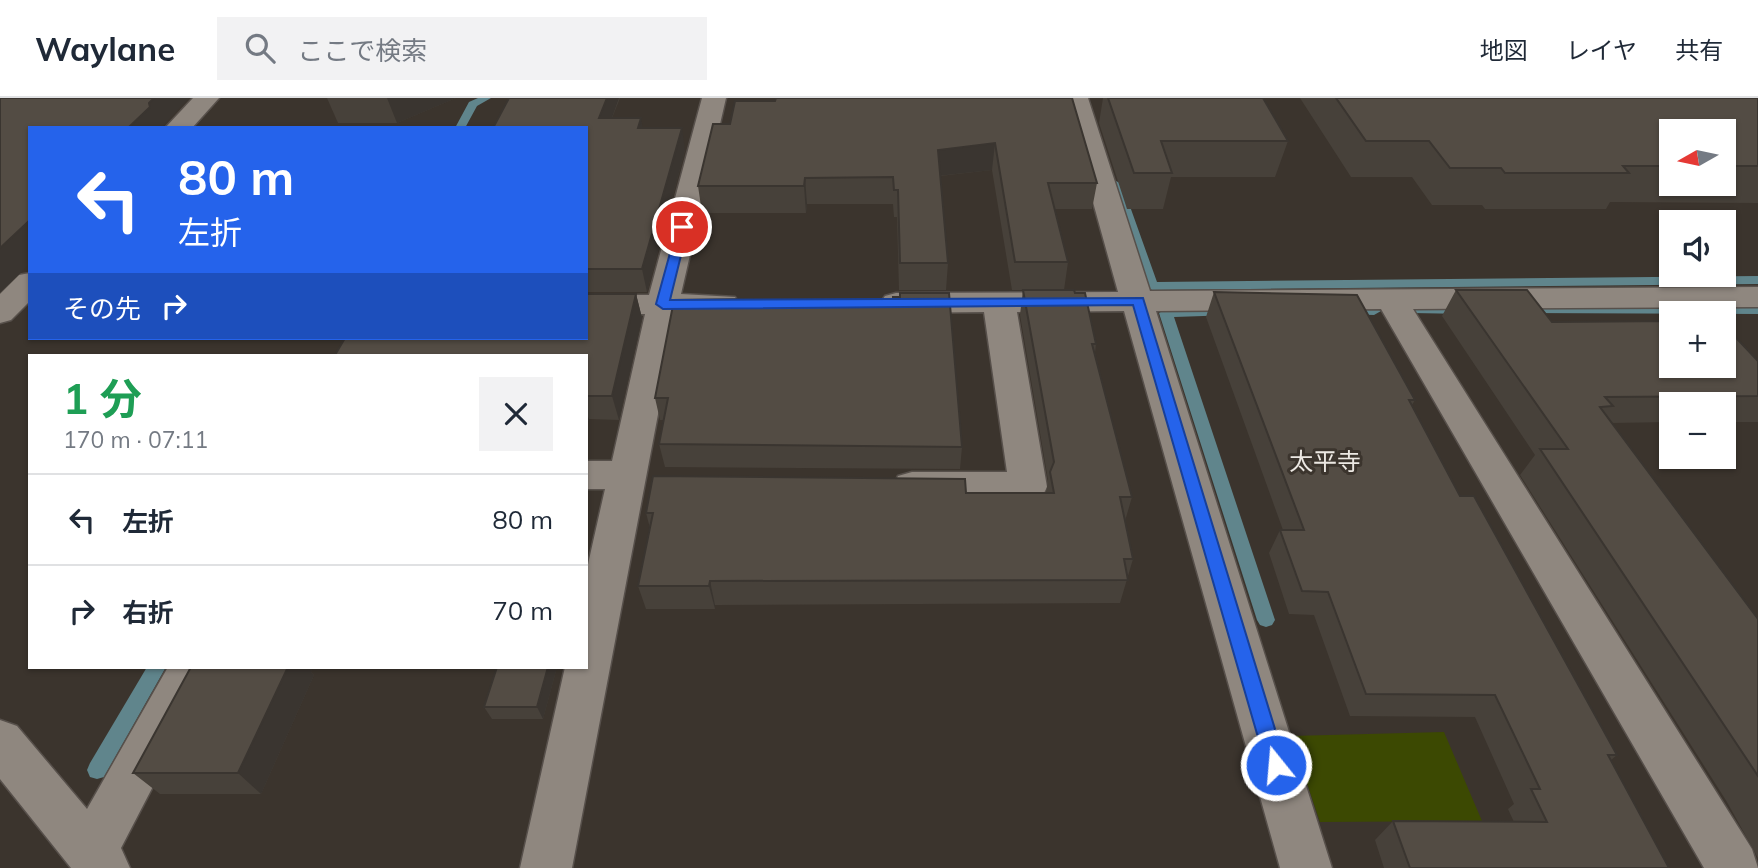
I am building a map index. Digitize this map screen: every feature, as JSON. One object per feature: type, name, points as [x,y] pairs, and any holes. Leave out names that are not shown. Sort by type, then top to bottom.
[{"type":"street","points":[[180,126],[207,98]]},
{"type":"street","points":[[588,664],[663,304],[714,98]]},
{"type":"street","points":[[1076,98],[1306,868]]},
{"type":"street","points":[[9,307],[28,284]]},
{"type":"street","points":[[873,303],[1758,297]]},
{"type":"street","points":[[1391,299],[1733,868]]},
{"type":"street","points":[[875,485],[1028,487],[999,302]]},
{"type":"street","points":[[588,305],[761,304]]},
{"type":"street","points":[[588,475],[668,484]]},
{"type":"street","points":[[0,742],[98,860],[190,669]]},
{"type":"street","points":[[546,868],[587,669]]},
{"type":"green space","points":[[1444,732],[1482,821],[1320,822],[1291,736]]},
{"type":"building","points":[[0,98],[154,98],[149,103],[150,107],[130,126],[28,126],[28,222],[0,248]]},
{"type":"building","points":[[509,98],[607,98],[599,118],[641,118],[638,128],[682,128],[642,269],[588,269],[588,126],[494,126]]},
{"type":"building","points":[[776,98],[1072,98],[1097,183],[1048,183],[1068,262],[1015,262],[995,143],[938,150],[948,263],[900,263],[898,190],[894,190],[893,177],[805,178],[804,186],[698,186],[713,124],[730,124],[735,101],[775,101]]},
{"type":"building","points":[[1108,98],[1263,98],[1288,141],[1161,141],[1172,173],[1134,173]]},
{"type":"building","points":[[1336,98],[1758,98],[1758,166],[1736,166],[1736,119],[1659,119],[1659,166],[1623,166],[1629,173],[1505,173],[1501,168],[1450,168],[1429,141],[1366,141]]},
{"type":"building","points":[[1023,290],[1074,290],[1075,293],[1085,293],[1096,344],[1092,344],[1132,497],[1120,497],[1133,559],[1124,559],[1128,580],[710,581],[709,586],[638,586],[653,513],[646,513],[653,476],[965,479],[966,493],[1054,493],[1050,472],[1054,462]]},
{"type":"building","points":[[1456,290],[1527,290],[1552,322],[1659,321],[1659,378],[1736,378],[1736,338],[1758,361],[1758,396],[1736,396],[1736,392],[1659,392],[1659,397],[1605,397],[1613,406],[1600,407],[1758,619],[1758,776],[1540,449],[1568,449]]},
{"type":"building","points":[[1214,292],[1357,295],[1415,400],[1409,400],[1460,496],[1474,496],[1617,755],[1608,755],[1669,868],[1410,868],[1393,821],[1547,822],[1531,789],[1540,789],[1495,695],[1366,694],[1328,592],[1302,591],[1280,530],[1304,530]]},
{"type":"building","points":[[900,293],[949,293],[962,447],[659,444],[668,398],[655,398],[674,300],[751,299],[751,304],[893,303],[893,297],[900,297]]},
{"type":"building","points":[[588,294],[636,294],[612,396],[588,396],[588,354],[336,354],[344,340],[588,340]]},
{"type":"building","points":[[190,669],[287,669],[238,773],[133,773]]},
{"type":"building","points":[[496,669],[547,669],[537,707],[484,707]]},
{"type":"waterway","points":[[461,126],[473,104],[486,98]]},
{"type":"waterway","points":[[1116,184],[1152,286],[1758,280]]},
{"type":"waterway","points":[[1417,310],[1467,310]]},
{"type":"waterway","points":[[1524,310],[1758,310]]},
{"type":"waterway","points":[[1345,311],[1374,311]]},
{"type":"waterway","points":[[1228,312],[1166,313],[1266,620]]},
{"type":"waterway","points":[[97,770],[156,669]]},
{"type":"district","name":"太平寺","points":[[1325,461]]},
{"type":"route","points":[[682,227],[663,304],[1138,301],[1276,765]]}]
